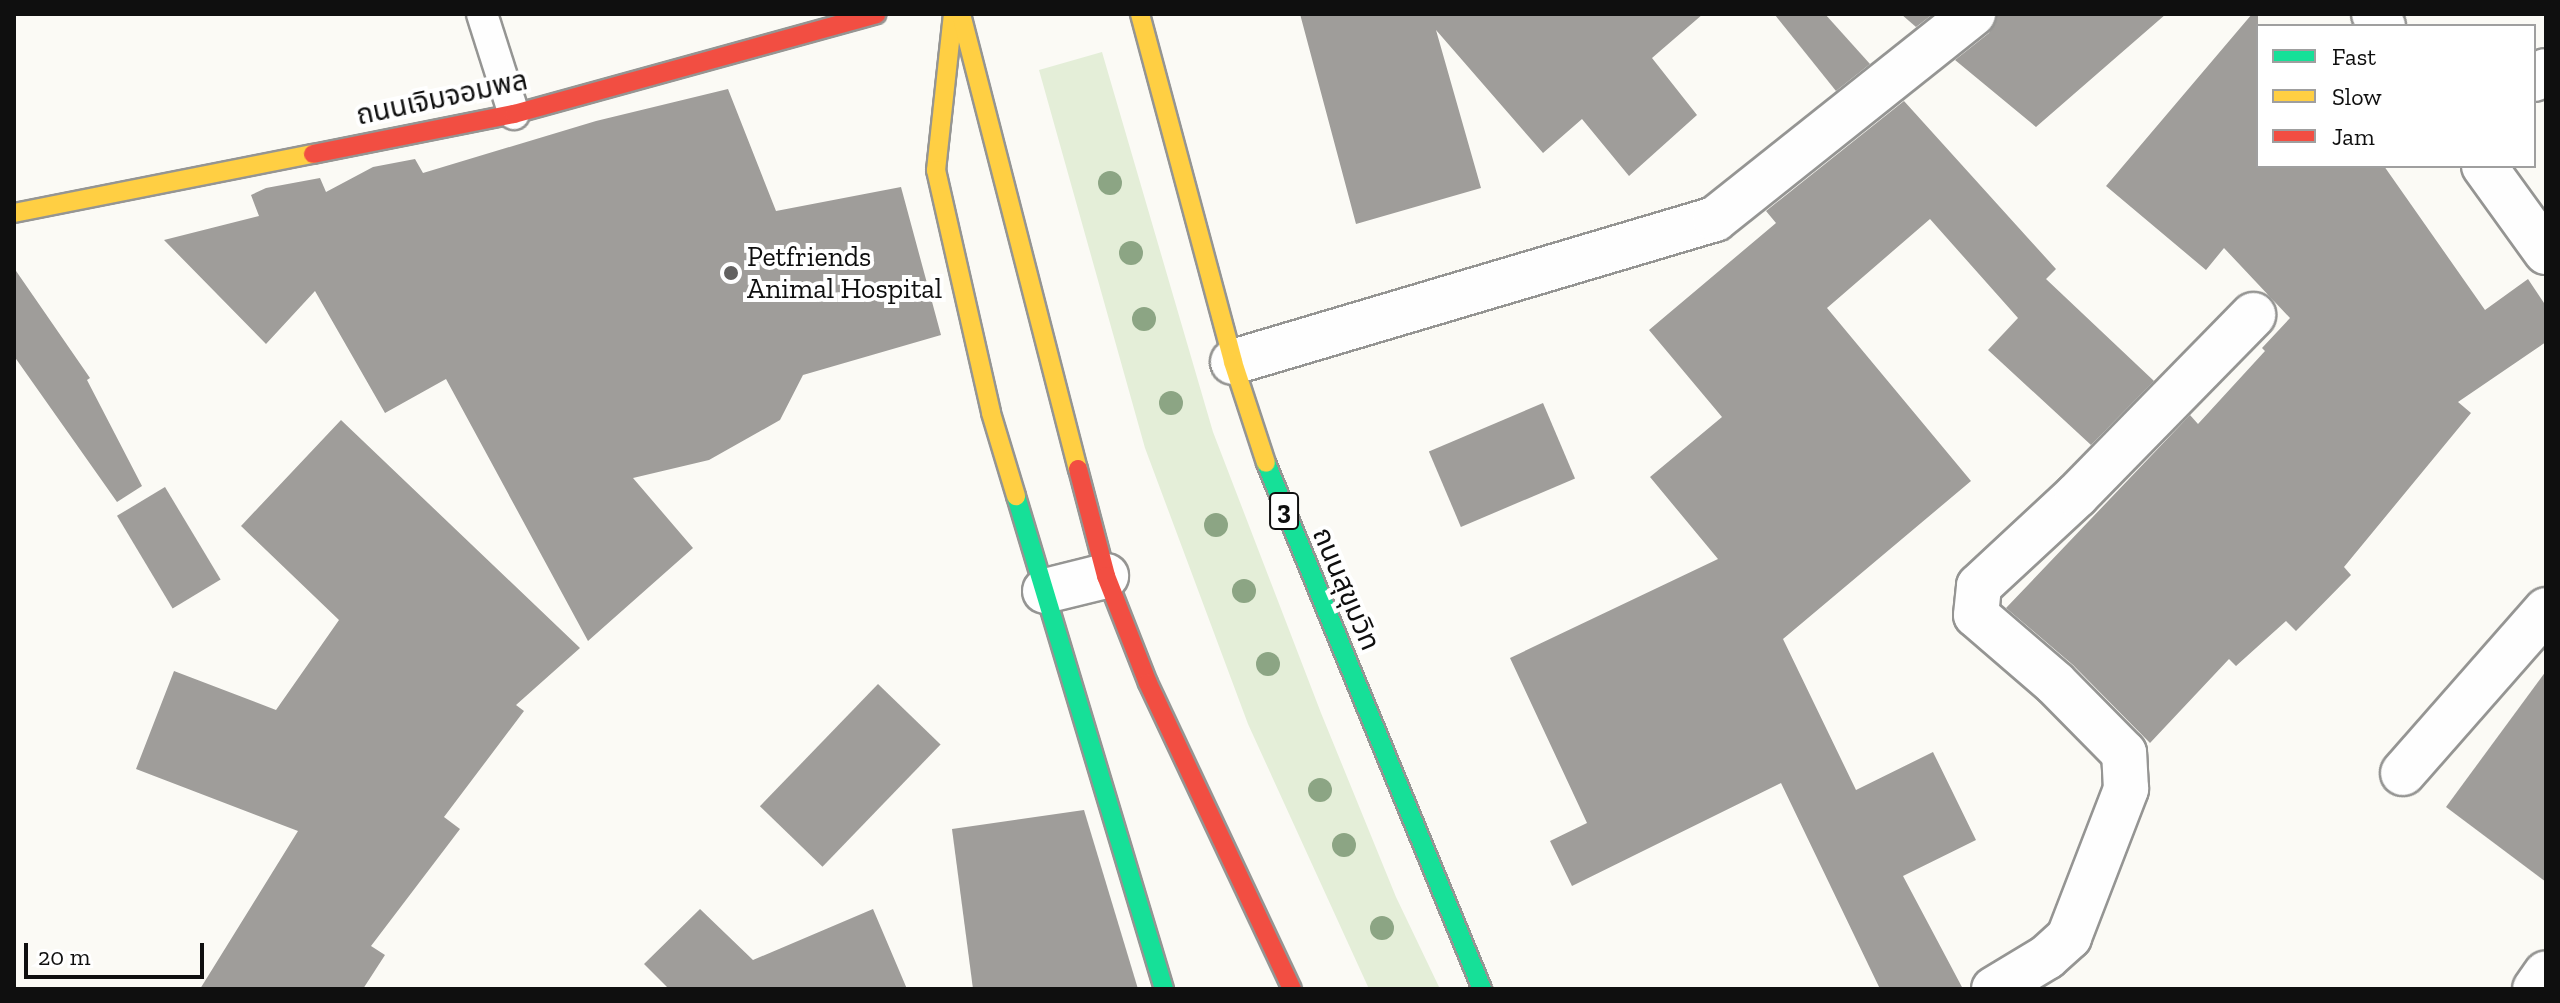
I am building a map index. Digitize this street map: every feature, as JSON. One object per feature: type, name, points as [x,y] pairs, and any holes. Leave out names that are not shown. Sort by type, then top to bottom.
[{"type":"main road","name":"ถนนเจิมจอมพล","points":[[14,213],[514,114],[876,14]]},
{"type":"main road","points":[[953,14],[936,170],[991,413],[1164,989]]},
{"type":"main road","points":[[961,14],[1106,576],[1148,683],[1292,989]]},
{"type":"main road","name":"ถนนสุขุมวิท","points":[[1140,14],[1233,362],[1273,485],[1482,989]]},
{"type":"street","points":[[1233,362],[1715,219],[1973,14]]},
{"type":"street","points":[[2485,168],[2546,252]]},
{"type":"street","points":[[1994,989],[2047,957],[2069,937],[2126,789],[2124,753],[2055,683],[1976,615],[1979,586],[2077,495],[2253,315]]},
{"type":"street","points":[[1045,591],[1106,576]]},
{"type":"street","points":[[2403,773],[2546,610]]},
{"type":"street","points":[[2535,989],[2546,973]]},
{"type":"lane","points":[[482,14],[514,114]]},
{"type":"green space","points":[[1102,52],[1213,432],[1321,713],[1396,897],[1440,989],[1369,989],[1248,724],[1145,448],[1039,70]]},
{"type":"building","points":[[1300,14],[1703,14],[1652,58],[1697,115],[1629,176],[1582,119],[1543,153],[1436,30],[1481,188],[1356,224]]},
{"type":"building","points":[[1825,14],[1870,64],[1836,91],[1775,15]]},
{"type":"building","points":[[1901,14],[1933,14],[1916,27]]},
{"type":"building","points":[[1997,14],[2166,14],[2036,127],[1955,60],[1989,33]]},
{"type":"building","points":[[2252,14],[2258,14],[2256,168],[2385,168],[2485,310],[2528,279],[2546,306],[2546,342],[2458,402],[2471,413],[2344,567],[2351,575],[2296,631],[2286,621],[2236,666],[2229,659],[2150,743],[2073,665],[2006,608],[2190,415],[2198,424],[2265,351],[2262,348],[2290,318],[2224,248],[2206,270],[2106,186]]},
{"type":"building","points":[[728,89],[776,211],[901,187],[941,335],[803,375],[780,420],[709,460],[633,478],[693,548],[588,641],[446,379],[385,413],[315,291],[266,344],[164,240],[259,216],[251,195],[266,188],[320,178],[326,192],[373,167],[415,159],[423,173],[596,121]]},
{"type":"building","points":[[1904,101],[2056,269],[2046,279],[2154,381],[2091,445],[1988,350],[2018,318],[1930,219],[1827,308],[1971,481],[1783,639],[1856,790],[1933,752],[1976,840],[1903,876],[1963,989],[1880,989],[1781,783],[1572,886],[1550,841],[1587,823],[1510,658],[1718,559],[1650,477],[1722,417],[1649,330],[1776,223],[1766,211]]},
{"type":"building","points":[[14,268],[90,378],[87,380],[142,486],[117,502],[14,356]]},
{"type":"building","points":[[1543,403],[1575,478],[1461,527],[1429,451]]},
{"type":"building","points":[[341,420],[580,648],[516,705],[524,711],[444,817],[460,829],[371,946],[385,955],[363,989],[200,989],[298,831],[136,769],[174,671],[276,710],[339,620],[241,526]]},
{"type":"building","points":[[165,487],[221,580],[173,608],[117,516]]},
{"type":"building","points":[[2546,671],[2546,882],[2446,807]]},
{"type":"building","points":[[878,684],[941,744],[822,867],[760,806]]},
{"type":"building","points":[[1084,810],[1138,989],[973,989],[952,829]]},
{"type":"building","points":[[700,909],[753,960],[873,909],[907,989],[669,989],[644,964]]},
{"type":"traffic: fast","points":[[1266,463],[1482,989]]},
{"type":"traffic: fast","points":[[1016,496],[1164,989]]},
{"type":"traffic: slow","points":[[953,14],[936,170],[991,413],[1016,496]]},
{"type":"traffic: slow","points":[[961,14],[1078,469]]},
{"type":"traffic: slow","points":[[1140,14],[1233,362],[1266,463]]},
{"type":"traffic: slow","points":[[14,213],[313,154]]},
{"type":"traffic: jam","points":[[313,154],[514,114],[876,14]]},
{"type":"traffic: jam","points":[[1078,469],[1106,576],[1148,683],[1292,989]]},
{"type":"place","name":"Petfriends Animal Hospital","points":[[731,273]]}]
